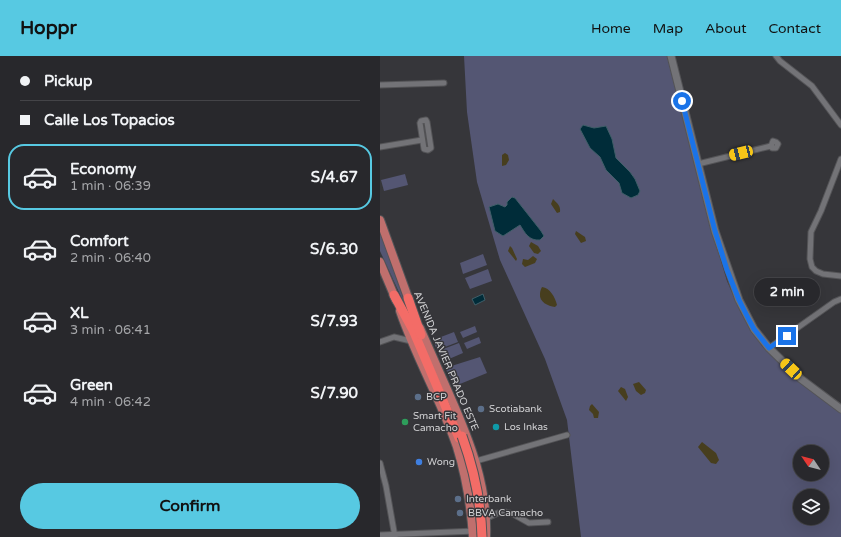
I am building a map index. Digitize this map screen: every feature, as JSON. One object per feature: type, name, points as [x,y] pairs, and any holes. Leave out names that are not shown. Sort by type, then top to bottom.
[{"type":"highway","points":[[394,295],[413,330],[469,455],[476,482],[485,536]]},
{"type":"highway","points":[[408,298],[419,332],[460,437],[472,489],[475,510],[474,535]]},
{"type":"main road","name":"AVENIDA JAVIER PRADO ESTE","points":[[380,219],[408,298],[462,424],[476,461],[487,518],[485,536]]},
{"type":"main road","points":[[380,262],[445,417],[458,452],[467,485],[474,535]]},
{"type":"street","points":[[671,56],[715,231],[739,300],[754,329],[769,348],[801,379],[841,409]]},
{"type":"street","points":[[776,56],[780,61],[812,86],[841,125]]},
{"type":"street","points":[[380,85],[444,82]]},
{"type":"street","points":[[426,120],[431,144],[430,150],[424,149],[422,140],[420,123],[421,121],[426,120]]},
{"type":"street","points":[[380,147],[422,140]]},
{"type":"street","points":[[698,164],[771,146]]},
{"type":"street","points":[[841,159],[811,232],[810,259],[812,267],[816,271],[823,274],[841,276]]},
{"type":"street","points":[[769,348],[834,302],[841,299]]},
{"type":"street","points":[[380,342],[394,336],[412,341]]},
{"type":"street","points":[[476,461],[567,435]]},
{"type":"street","points":[[380,463],[386,486],[395,536]]},
{"type":"street","points":[[487,518],[498,513],[505,512],[513,514],[529,523],[548,522]]},
{"type":"street","points":[[380,535],[474,535],[480,531],[485,536]]},
{"type":"shaded area","points":[[464,56],[667,56],[708,218],[727,281],[741,313],[762,346],[799,379],[841,412],[841,537],[581,537],[567,420],[545,359],[500,260],[477,182],[467,112]]},
{"type":"shaded area","points":[[583,125],[594,128],[606,126],[612,139],[616,158],[635,179],[640,191],[638,195],[631,198],[622,193],[619,183],[606,170],[600,157],[590,148],[580,129]]},
{"type":"shaded area","points":[[405,174],[408,185],[384,191],[381,180]]},
{"type":"shaded area","points":[[512,197],[515,198],[541,231],[544,236],[540,240],[530,238],[520,225],[503,236],[495,231],[489,207],[498,204],[505,207],[507,202]]},
{"type":"shaded area","points":[[380,232],[409,314],[380,251]]},
{"type":"shaded area","points":[[483,254],[487,265],[463,274],[460,263]]},
{"type":"shaded area","points":[[488,269],[492,281],[470,289],[465,278]]},
{"type":"shaded area","points":[[483,294],[485,300],[475,305],[472,299]]},
{"type":"shaded area","points":[[475,326],[477,332],[463,338],[460,332]]},
{"type":"shaded area","points":[[454,332],[458,342],[437,350],[433,340]]},
{"type":"shaded area","points":[[479,337],[481,343],[467,349],[464,343]]},
{"type":"shaded area","points":[[459,343],[463,353],[442,362],[438,351]]},
{"type":"shaded area","points":[[480,357],[487,373],[455,386],[445,368]]},
{"type":"sand","points":[[505,153],[508,155],[509,160],[506,165],[502,166],[502,155]]},
{"type":"sand","points":[[553,199],[559,206],[560,212],[557,213],[551,204]]},
{"type":"sand","points":[[576,231],[585,237],[586,241],[581,243],[575,234]]},
{"type":"sand","points":[[531,242],[538,246],[541,251],[538,254],[534,253],[529,246]]},
{"type":"sand","points":[[510,246],[517,259],[516,261],[508,251]]},
{"type":"sand","points":[[533,256],[537,259],[535,263],[525,267],[522,264],[523,259],[528,260]]},
{"type":"sand","points":[[542,287],[552,293],[557,305],[555,307],[547,305],[542,301],[540,293]]},
{"type":"sand","points":[[639,382],[646,390],[645,393],[641,395],[636,391],[633,384]]},
{"type":"sand","points":[[621,387],[625,389],[628,397],[626,401],[618,391]]},
{"type":"sand","points":[[592,404],[599,412],[598,418],[594,418],[593,414],[589,410]]},
{"type":"sand","points":[[702,442],[716,453],[719,460],[716,464],[711,463],[698,447]]},
{"type":"place","name":"BCP","points":[[418,397]]},
{"type":"place","name":"Scotiabank","points":[[481,409]]},
{"type":"place","name":"Smart Fit Camacho","points":[[405,422]]},
{"type":"place","name":"Los Inkas","points":[[496,427]]},
{"type":"place","name":"Wong","points":[[419,462]]},
{"type":"place","name":"Interbank","points":[[458,499]]},
{"type":"place","name":"BBVA Camacho","points":[[460,513]]},
{"type":"route","points":[[682,101],[715,231],[727,270],[739,300],[754,329],[769,348],[787,336]]}]
